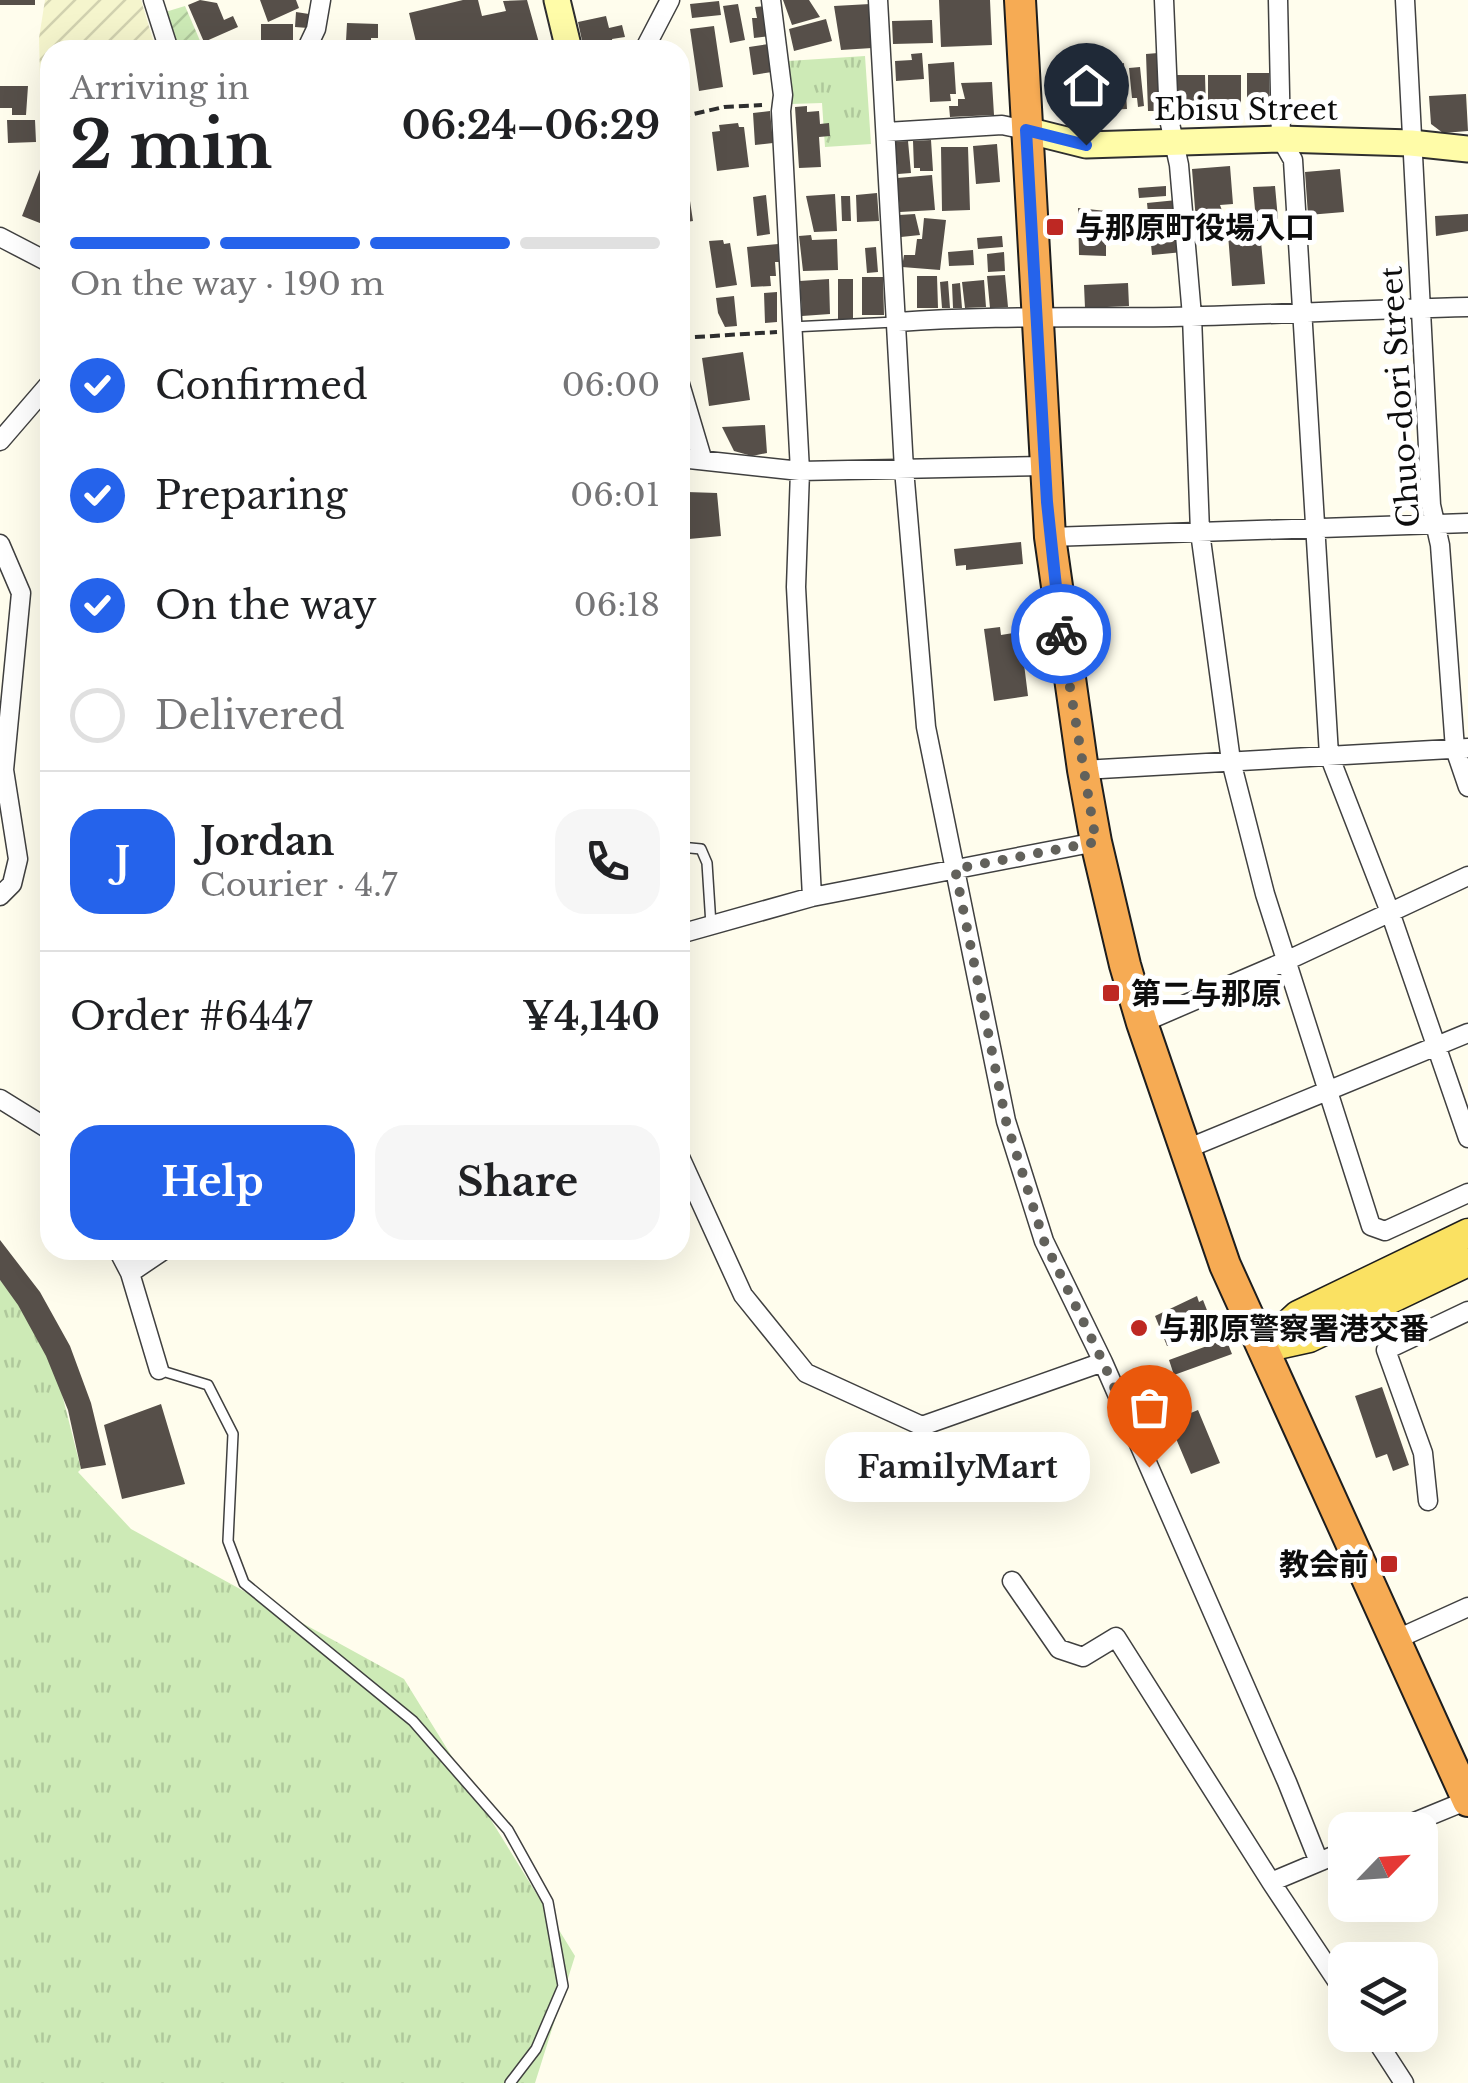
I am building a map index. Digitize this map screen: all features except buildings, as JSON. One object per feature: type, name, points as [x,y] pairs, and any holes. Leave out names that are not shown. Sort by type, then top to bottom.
[{"type":"highway","points":[[1020,0],[1050,537],[1096,842],[1142,1023],[1225,1265],[1468,1800]]},
{"type":"main road","points":[[1262,1348],[1298,1315],[1468,1233]]},
{"type":"main road","points":[[1262,1348],[1309,1338],[1468,1262]]},
{"type":"street","points":[[166,40],[154,2],[175,0]]},
{"type":"street","points":[[311,40],[321,0]]},
{"type":"street","points":[[557,0],[567,40]]},
{"type":"street","points":[[649,40],[670,0]]},
{"type":"street","points":[[772,0],[782,103],[800,471],[796,587],[812,896]]},
{"type":"street","points":[[878,0],[904,470],[926,727],[1006,1121],[1044,1241],[1103,1362],[1319,1862]]},
{"type":"street","points":[[1164,0],[1172,141],[1179,165],[1192,316],[1200,532],[1231,761],[1265,894],[1371,1226],[1385,1231],[1468,1193]]},
{"type":"street","points":[[1278,0],[1281,139],[1293,160],[1329,756],[1390,912],[1468,1138]]},
{"type":"street","name":"Chuo-dori Street","points":[[1405,0],[1434,525],[1440,546],[1468,786]]},
{"type":"street","points":[[886,132],[1002,126],[1026,130]]},
{"type":"street","name":"Ebisu Street","points":[[1026,130],[1086,145],[1281,139],[1411,142],[1468,148]]},
{"type":"street","points":[[0,237],[40,257]]},
{"type":"street","points":[[898,322],[1013,315],[1192,316],[1468,307]]},
{"type":"street","points":[[0,441],[40,395]]},
{"type":"street","points":[[690,418],[702,458]]},
{"type":"street","points":[[690,458],[800,471],[1045,466]]},
{"type":"street","points":[[1050,537],[1468,523]]},
{"type":"street","points":[[0,544],[21,593],[4,770],[18,860],[12,884],[0,896]]},
{"type":"street","points":[[1083,770],[1462,749]]},
{"type":"street","points":[[690,931],[812,896],[1096,842]]},
{"type":"street","points":[[1142,1023],[1468,876]]},
{"type":"street","points":[[1184,1150],[1468,1033]]},
{"type":"street","points":[[0,1099],[40,1124]]},
{"type":"street","points":[[690,1180],[743,1296],[806,1374],[922,1426],[1103,1362]]},
{"type":"street","points":[[123,1260],[159,1370]]},
{"type":"street","points":[[130,1273],[149,1260]]},
{"type":"street","points":[[1428,1501],[1423,1453],[1386,1350],[1468,1311]]},
{"type":"street","points":[[1012,1581],[1058,1649],[1082,1657],[1116,1637],[1328,1967]]},
{"type":"street","points":[[1395,1640],[1468,1607]]},
{"type":"street","points":[[1438,1812],[1468,1800]]},
{"type":"street","points":[[1272,1882],[1328,1858]]},
{"type":"street","points":[[1384,2052],[1404,2083]]},
{"type":"lane","points":[[791,329],[898,322]]},
{"type":"lane","points":[[690,848],[700,849],[707,863],[711,925]]},
{"type":"lane","points":[[159,1370],[208,1385],[232,1434],[228,1541],[244,1583],[414,1721],[508,1830],[548,1902],[563,1986],[536,2049],[510,2083]]},
{"type":"path","points":[[690,114],[782,103]]},
{"type":"path","points":[[690,337],[791,329]]},
{"type":"green space","points":[[45,0],[141,0],[153,40],[40,40],[40,81],[39,38]]},
{"type":"green space","points":[[185,6],[200,40],[171,40],[162,13]]},
{"type":"green space","points":[[865,56],[871,144],[825,147],[822,103],[791,104],[788,61]]},
{"type":"green space","points":[[0,1280],[49,1343],[81,1469],[78,1472],[131,1529],[404,1679],[575,1956],[535,2083],[0,2083]]},
{"type":"way so far","points":[[1061,634],[1096,842],[955,869],[1006,1121],[1044,1241],[1149,1467]]},
{"type":"place","name":"与那原町役場入口","points":[[1055,227]]},
{"type":"place","name":"第二与那原","points":[[1111,993]]},
{"type":"place","name":"与那原警察署港交番","points":[[1139,1328]]},
{"type":"place","name":"FamilyMart","points":[[1149,1467]]},
{"type":"place","name":"教会前","points":[[1389,1564]]},
{"type":"route","points":[[1061,634],[1047,502],[1026,130],[1086,145]]}]
